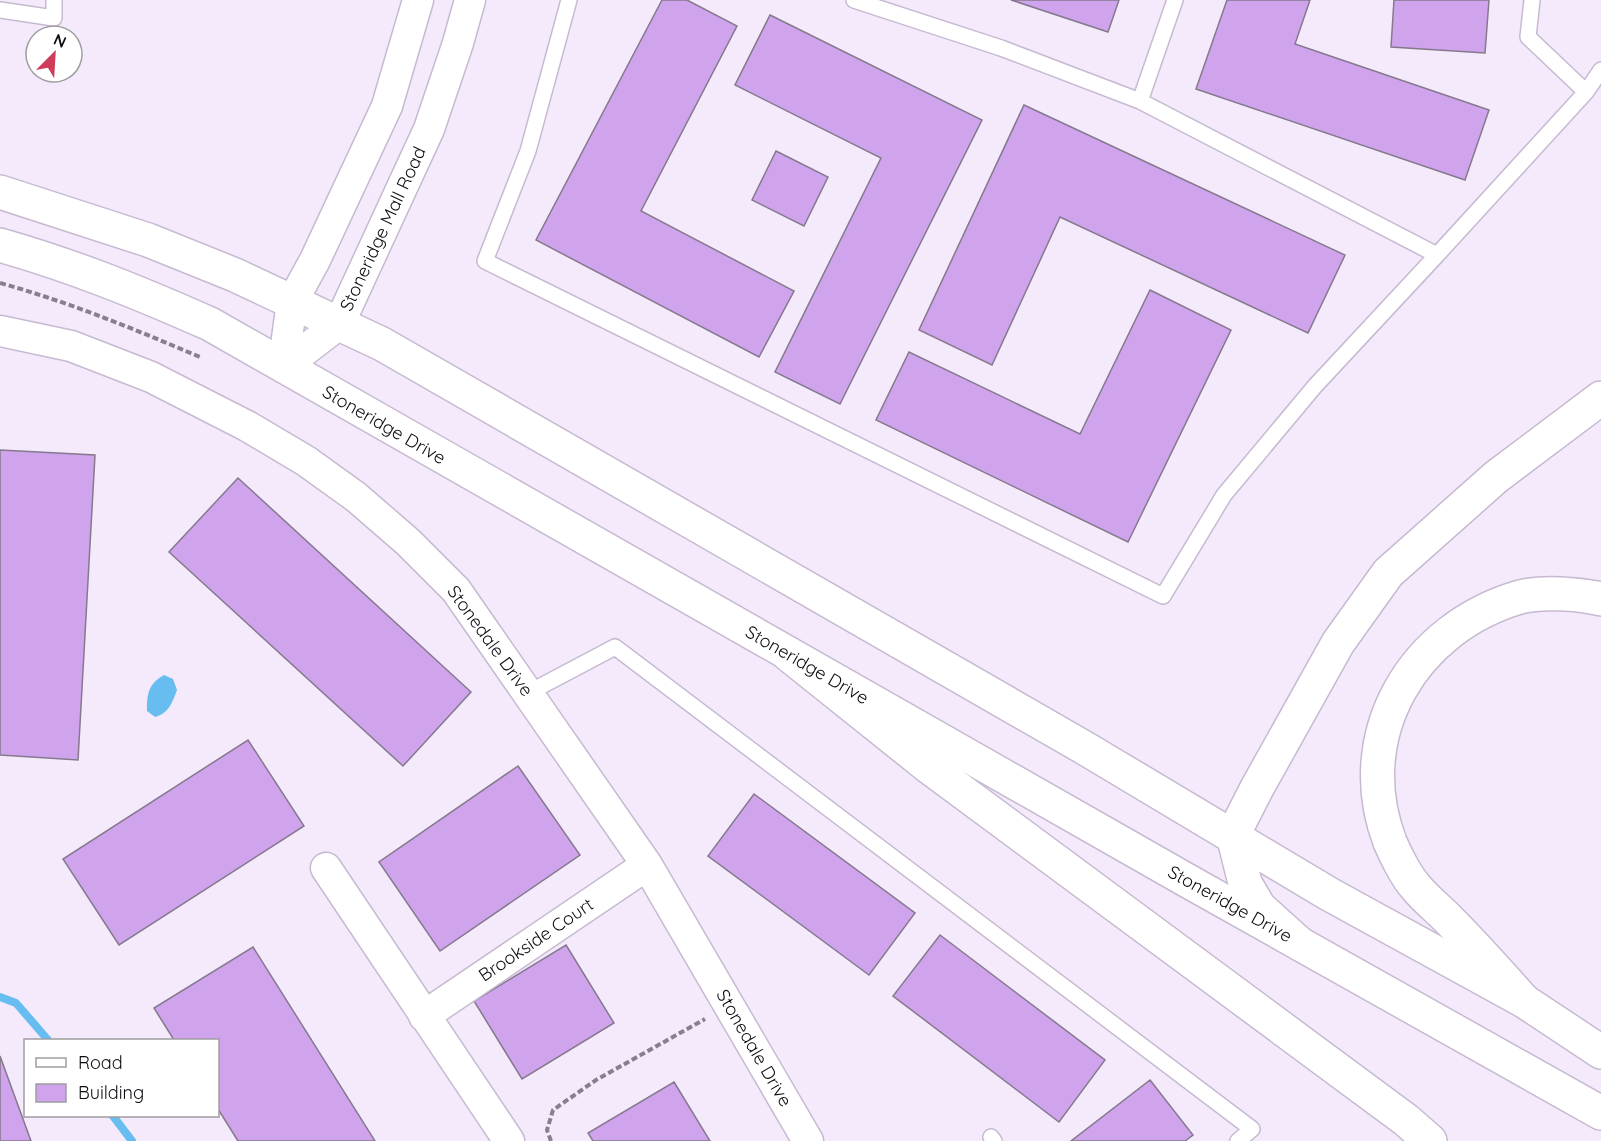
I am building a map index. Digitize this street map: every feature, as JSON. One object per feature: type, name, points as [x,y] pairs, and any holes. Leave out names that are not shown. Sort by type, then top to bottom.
[{"type":"main road","points":[[0,192],[148,240],[235,275],[392,350],[1233,835],[1329,894],[1524,1001],[1601,1052]]},
{"type":"main road","name":"Stoneridge Drive","points":[[0,245],[40,256],[127,287],[210,324],[789,655],[1601,1113]]},
{"type":"main road","points":[[1300,944],[1259,907],[1245,883],[1233,835],[1262,779],[1338,643],[1388,573],[1496,477],[1601,398]]},
{"type":"main road","points":[[1524,1001],[1414,885],[1390,843],[1377,797],[1379,750],[1388,711],[1408,676],[1436,644],[1474,615],[1522,596],[1574,593],[1601,598]]},
{"type":"main road","points":[[789,655],[929,767],[1406,1120],[1430,1141]]},
{"type":"street","points":[[283,367],[292,302],[315,260],[387,106],[418,0]]},
{"type":"street","name":"Stoneridge Mall Road","points":[[283,367],[339,324],[429,129],[470,0]]},
{"type":"street","name":"Stonedale Drive","points":[[0,331],[71,346],[151,377],[247,426],[306,461],[356,497],[456,590],[647,865],[808,1141]]},
{"type":"street","name":"Brookside Court","points":[[424,1016],[647,865]]},
{"type":"street","points":[[326,868],[508,1141]]},
{"type":"lane","points":[[0,10],[54,18],[54,0]]},
{"type":"lane","points":[[569,0],[528,151],[486,261],[1163,596],[1224,495],[1315,386],[1586,92],[1601,70]]},
{"type":"lane","points":[[854,0],[1001,48],[1140,101],[1437,255]]},
{"type":"lane","points":[[1140,101],[1175,0]]},
{"type":"lane","points":[[1532,0],[1528,38],[1586,92]]},
{"type":"lane","points":[[528,693],[615,647],[1252,1129],[1238,1141]]},
{"type":"path","points":[[0,283],[48,296],[117,321],[200,357]]},
{"type":"path","points":[[551,1141],[548,1130],[553,1110],[596,1080],[729,1005]]},
{"type":"water","points":[[164,675],[173,679],[177,690],[167,710],[155,717],[147,711],[148,695],[155,682]]},
{"type":"building","points":[[662,0],[687,0],[737,26],[641,211],[794,291],[759,357],[536,240]]},
{"type":"building","points":[[1011,0],[1119,0],[1108,32]]},
{"type":"building","points":[[1227,0],[1310,0],[1295,44],[1489,110],[1465,180],[1196,89]]},
{"type":"building","points":[[1394,0],[1489,0],[1485,53],[1391,47]]},
{"type":"building","points":[[770,15],[982,120],[840,404],[775,372],[881,158],[735,85]]},
{"type":"building","points":[[1024,105],[1345,255],[1308,333],[1060,217],[992,365],[919,330]]},
{"type":"building","points":[[776,151],[828,177],[804,226],[752,200]]},
{"type":"building","points":[[1150,290],[1231,330],[1128,542],[876,420],[909,352],[1080,434]]},
{"type":"building","points":[[0,450],[95,455],[78,760],[0,755]]},
{"type":"building","points":[[238,478],[471,692],[403,766],[169,552]]},
{"type":"building","points":[[248,740],[304,826],[119,945],[63,859]]},
{"type":"building","points":[[518,766],[580,855],[440,951],[379,862]]},
{"type":"building","points":[[754,794],[915,913],[869,975],[708,856]]},
{"type":"building","points":[[940,935],[1105,1060],[1059,1122],[893,996]]},
{"type":"building","points":[[566,945],[614,1023],[522,1079],[474,1001]]},
{"type":"building","points":[[253,947],[375,1141],[238,1141],[219,1111],[219,1039],[173,1039],[154,1008]]},
{"type":"building","points":[[0,1056],[31,1141],[0,1141]]},
{"type":"building","points":[[1150,1080],[1193,1135],[1185,1141],[1071,1141]]},
{"type":"building","points":[[674,1082],[710,1141],[593,1141],[588,1133]]},
{"type":"waterway","points":[[0,997],[16,1003],[47,1039]]},
{"type":"waterway","points":[[114,1117],[132,1141]]}]
